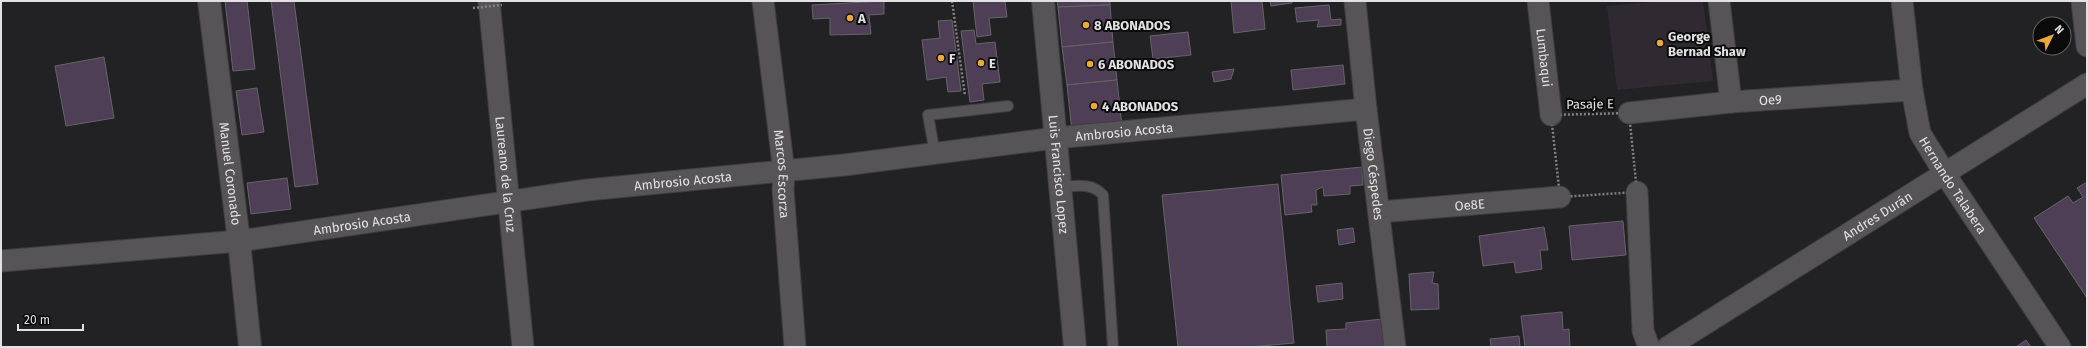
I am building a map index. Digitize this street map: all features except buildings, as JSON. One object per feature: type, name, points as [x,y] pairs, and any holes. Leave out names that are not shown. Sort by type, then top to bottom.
[{"type":"street","name":"Manuel Coronado","points":[[209,1],[239,241],[250,347]]},
{"type":"street","name":"Marcos Escorza","points":[[763,1],[784,172],[783,189],[795,347]]},
{"type":"street","name":"Luis Francisco Lopez","points":[[1043,1],[1076,347]]},
{"type":"street","name":"Diego Céspedes","points":[[1355,1],[1366,109],[1395,347]]},
{"type":"street","name":"Lumbaqui","points":[[1538,1],[1550,115]]},
{"type":"street","points":[[1719,1],[1731,102]]},
{"type":"street","name":"Hernando Talabera","points":[[1902,1],[1912,90],[1920,133],[1945,174],[2060,347]]},
{"type":"street","points":[[2082,1],[2087,46]]},
{"type":"street","name":"Laureano de la Cruz","points":[[488,4],[523,347]]},
{"type":"street","name":"Andres Durán","points":[[1668,347],[2087,84]]},
{"type":"street","name":"Oe9","points":[[1630,113],[1731,102],[1912,90]]},
{"type":"street","name":"Ambrosio Acosta","points":[[1,261],[239,241],[587,190],[784,172],[1055,138],[1366,109]]},
{"type":"street","points":[[1637,192],[1643,332],[1649,347]]},
{"type":"street","name":"Oe8E","points":[[1379,212],[1560,197]]},
{"type":"lane","points":[[935,154],[928,115],[1008,106]]},
{"type":"lane","points":[[1060,187],[1090,186],[1097,188],[1103,195],[1113,347]]},
{"type":"path","points":[[952,1],[967,111]]},
{"type":"path","points":[[1550,115],[1560,197],[1637,192],[1630,113]]},
{"type":"path","name":"Pasaje E","points":[[1550,115],[1630,113]]},
{"type":"shaded area","name":"George Bernad Shaw","points":[[1663,1],[1703,1],[1713,81],[1617,90],[1607,6]]},
{"type":"place","name":"A","points":[[850,18]]},
{"type":"place","name":"8 ABONADOS","points":[[1086,25]]},
{"type":"place","name":"George Bernad Shaw","points":[[1660,43]]},
{"type":"place","name":"F","points":[[941,58]]},
{"type":"place","name":"E","points":[[981,63]]},
{"type":"place","name":"6 ABONADOS","points":[[1090,64]]},
{"type":"place","name":"4 ABONADOS","points":[[1094,106]]}]
